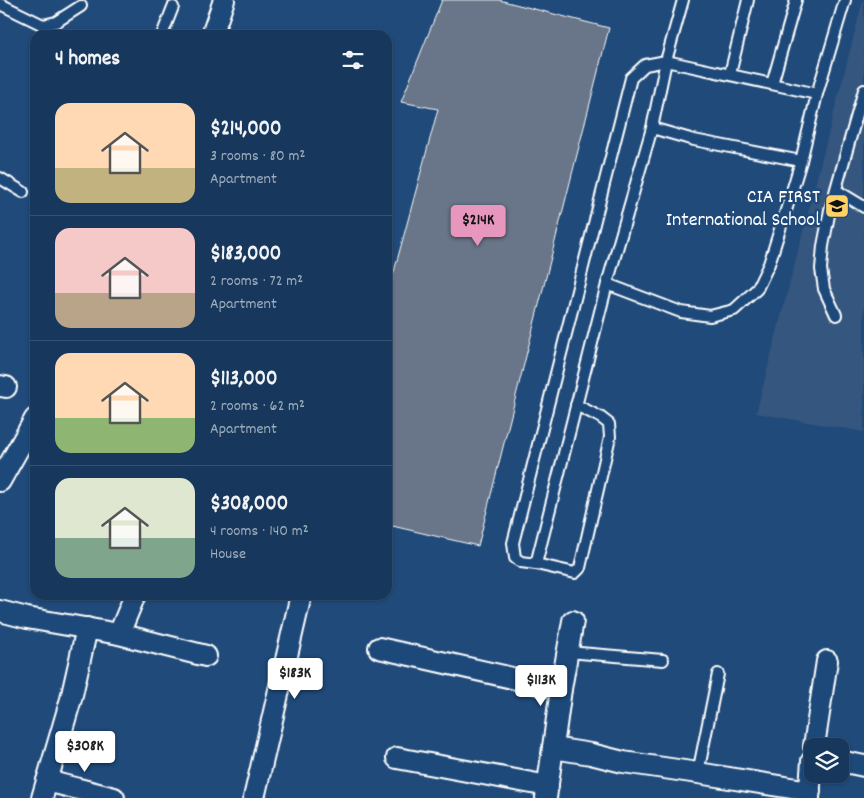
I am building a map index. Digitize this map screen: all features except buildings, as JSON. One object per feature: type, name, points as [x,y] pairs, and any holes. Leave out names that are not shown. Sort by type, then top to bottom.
[{"type":"street","points":[[214,30],[224,0]]},
{"type":"street","points":[[0,481],[30,428]]},
{"type":"street","points":[[119,634],[133,600]]},
{"type":"street","points":[[254,798],[301,600]]},
{"type":"street","points":[[0,611],[27,618],[119,634],[206,656]]},
{"type":"street","points":[[397,758],[547,792],[561,689],[573,621]]},
{"type":"street","points":[[87,628],[71,699],[45,789],[114,798]]},
{"type":"street","points":[[379,648],[561,689]]},
{"type":"street","points":[[815,738],[827,661]]},
{"type":"street","points":[[553,748],[591,754],[623,762],[698,773],[809,795]]},
{"type":"street","points":[[849,763],[864,766]]},
{"type":"lane","points":[[536,564],[607,284],[652,128],[666,61],[683,0]]},
{"type":"lane","points":[[730,74],[748,0]]},
{"type":"lane","points":[[772,84],[796,0]]},
{"type":"lane","points":[[607,284],[682,312],[710,316],[734,310],[757,289],[769,264],[801,161],[817,94],[845,0]]},
{"type":"lane","points":[[0,4],[43,25],[46,30]]},
{"type":"lane","points":[[43,25],[56,22],[81,6]]},
{"type":"lane","points":[[164,30],[173,7]]},
{"type":"lane","points":[[576,405],[600,417],[609,424],[610,437],[580,568],[575,573],[521,562],[516,558],[513,543],[631,78],[645,65],[666,61],[817,94]]},
{"type":"lane","points":[[836,315],[824,289],[821,269],[823,246],[836,190],[864,90]]},
{"type":"lane","points":[[652,128],[694,140],[801,161]]},
{"type":"lane","points":[[0,178],[23,192]]},
{"type":"lane","points":[[836,190],[864,208]]},
{"type":"lane","points":[[568,652],[663,660]]},
{"type":"lane","points":[[698,773],[718,674]]},
{"type":"shaded area","name":"CIA FIRST International School","points":[[864,0],[864,432],[756,413]]},
{"type":"place","name":"CIA FIRST International School","points":[[837,206]]}]
